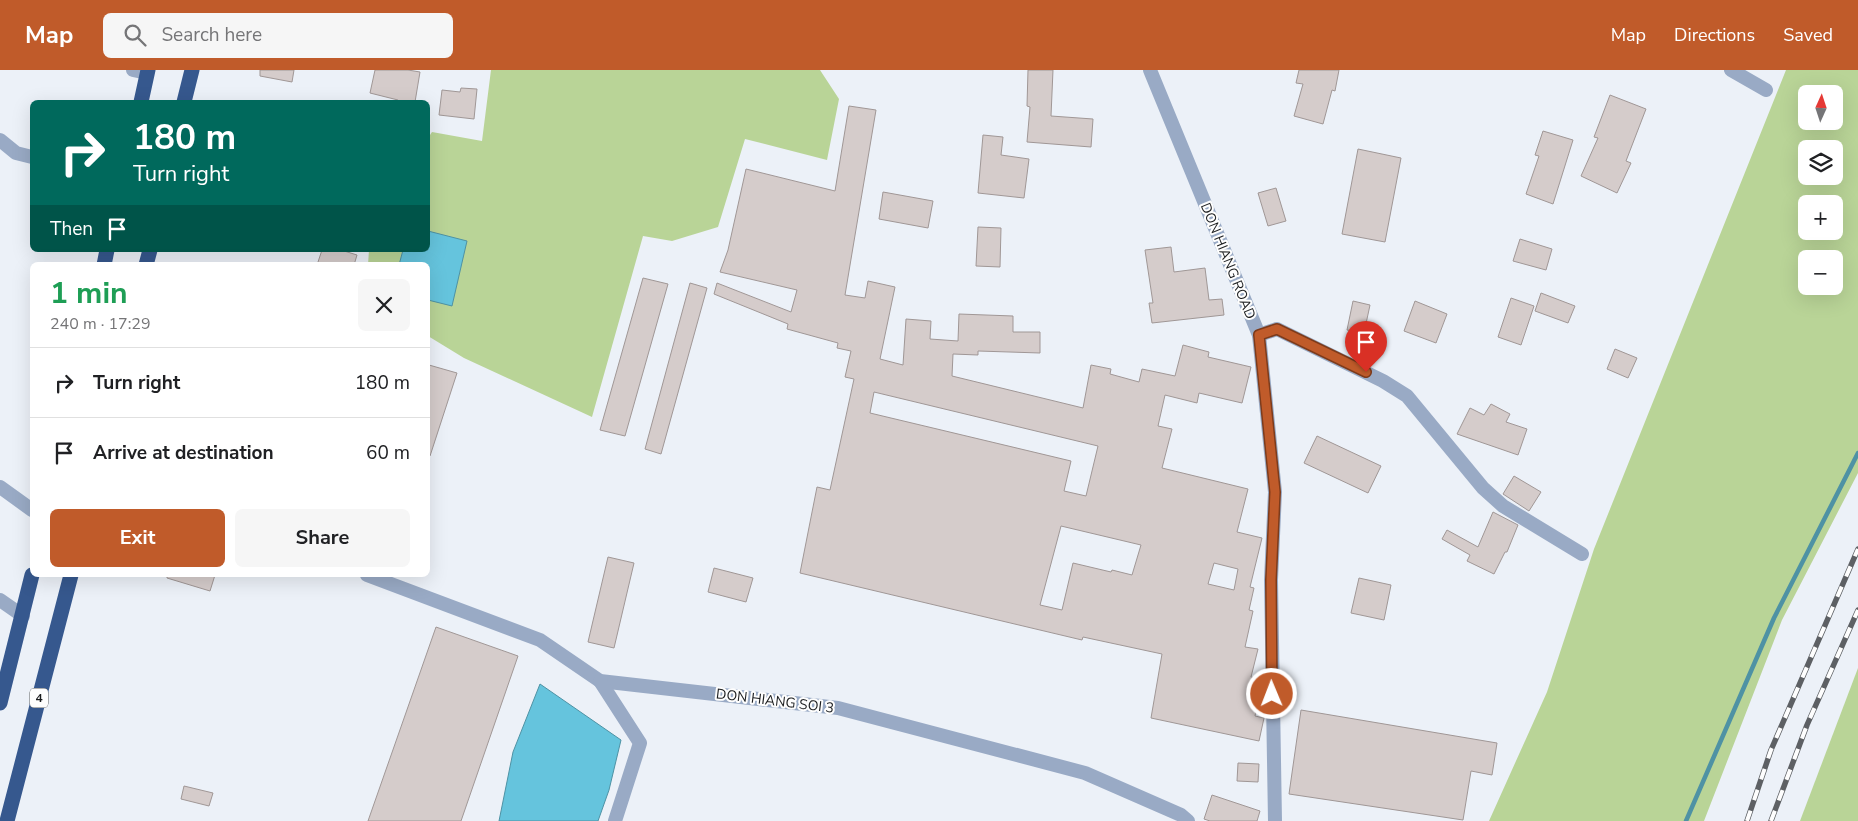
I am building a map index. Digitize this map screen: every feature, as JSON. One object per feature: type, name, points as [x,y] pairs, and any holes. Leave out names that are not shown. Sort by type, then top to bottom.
[{"type":"highway","points":[[184,100],[192,70]]},
{"type":"highway","points":[[141,100],[143,71]]},
{"type":"highway","points":[[0,702],[32,577]]},
{"type":"highway","name":"4","points":[[8,821],[70,577]]},
{"type":"street","name":"DON HIANG ROAD","points":[[1150,70],[1259,335],[1275,492],[1271,598],[1275,821]]},
{"type":"street","points":[[1731,70],[1766,90]]},
{"type":"street","points":[[0,140],[16,153],[30,156]]},
{"type":"street","points":[[1259,335],[1277,329],[1384,381],[1407,396],[1483,488],[1502,506],[1582,554]]},
{"type":"street","points":[[0,487],[30,509]]},
{"type":"street","name":"DON HIANG SOI 3","points":[[372,577],[540,640],[600,681],[838,708],[1085,774],[1180,815],[1188,821]]},
{"type":"street","points":[[0,600],[22,616]]},
{"type":"street","points":[[600,681],[640,743],[615,821]]},
{"type":"green space","points":[[491,70],[820,70],[839,99],[827,160],[745,139],[718,227],[672,241],[643,236],[592,417],[464,358],[430,337],[430,262],[368,262],[369,252],[430,252],[430,135],[432,132],[482,141]]},
{"type":"green space","points":[[1786,70],[1858,70],[1858,473],[1782,620],[1704,821],[1489,821],[1547,692],[1594,549]]},
{"type":"green space","points":[[1858,668],[1858,821],[1800,821]]},
{"type":"water","points":[[430,232],[467,241],[452,306],[430,300],[430,262],[400,262],[402,252],[430,252]]},
{"type":"water","points":[[540,684],[621,740],[609,790],[598,821],[499,821],[513,752]]},
{"type":"building","points":[[260,70],[294,70],[292,82],[260,76]]},
{"type":"building","points":[[375,70],[420,72],[415,100],[398,100],[370,93]]},
{"type":"building","points":[[1028,70],[1053,70],[1051,116],[1093,119],[1091,147],[1027,142],[1030,107],[1027,106]]},
{"type":"building","points":[[1299,70],[1339,70],[1335,91],[1332,90],[1323,124],[1294,116],[1303,84],[1296,83]]},
{"type":"building","points":[[461,88],[477,89],[474,119],[439,115],[442,90],[460,92]]},
{"type":"building","points":[[1610,95],[1646,109],[1626,161],[1631,163],[1617,193],[1581,176],[1598,138],[1594,137]]},
{"type":"building","points":[[849,106],[876,110],[845,295],[865,298],[868,281],[895,287],[880,359],[903,365],[906,319],[931,321],[930,339],[958,341],[959,314],[1013,316],[1013,332],[1040,332],[1040,353],[978,351],[978,355],[953,354],[952,376],[1083,408],[1091,365],[1111,369],[1110,374],[1139,382],[1142,369],[1175,376],[1183,345],[1209,352],[1208,357],[1251,367],[1242,403],[1199,393],[1197,403],[1165,395],[1158,426],[1172,429],[1162,468],[1248,489],[1237,532],[1262,538],[1250,587],[1254,588],[1249,610],[1253,611],[1245,647],[1258,649],[1251,677],[1263,679],[1255,716],[1264,718],[1259,741],[1151,718],[1162,654],[1083,637],[1082,640],[800,573],[817,487],[830,490],[854,379],[845,377],[851,351],[837,348],[838,343],[787,329],[788,324],[714,294],[717,283],[791,312],[797,290],[720,272],[728,250],[746,169],[835,191]],"holes":[[[874,392],[1098,446],[1086,496],[1064,491],[1071,461],[870,413]],[[1061,526],[1141,545],[1132,575],[1073,563],[1062,610],[1040,605]],[[1214,563],[1238,569],[1234,590],[1208,584]]]},
{"type":"building","points":[[1543,131],[1573,140],[1553,204],[1526,194],[1539,156],[1535,155]]},
{"type":"building","points":[[983,135],[1003,137],[1001,155],[1029,159],[1024,198],[978,193]]},
{"type":"building","points":[[1358,149],[1401,158],[1385,242],[1342,234]]},
{"type":"building","points":[[1276,188],[1286,221],[1268,226],[1258,193]]},
{"type":"building","points":[[883,192],[933,201],[928,228],[879,219]]},
{"type":"building","points":[[978,227],[1001,228],[1000,267],[976,266]]},
{"type":"building","points":[[1520,239],[1552,249],[1546,270],[1513,261]]},
{"type":"building","points":[[1171,247],[1174,272],[1205,268],[1209,300],[1222,299],[1224,315],[1152,323],[1149,303],[1153,303],[1145,250]]},
{"type":"building","points":[[321,252],[347,252],[357,255],[355,262],[318,262]]},
{"type":"building","points":[[643,278],[668,284],[625,436],[600,430]]},
{"type":"building","points":[[690,283],[707,288],[661,454],[645,449]]},
{"type":"building","points":[[1541,293],[1575,306],[1568,323],[1535,311]]},
{"type":"building","points":[[1511,298],[1534,306],[1521,345],[1498,337]]},
{"type":"building","points":[[1353,301],[1370,305],[1364,333],[1347,330]]},
{"type":"building","points":[[1415,301],[1447,314],[1436,343],[1404,331]]},
{"type":"building","points":[[1615,349],[1637,358],[1628,378],[1607,369]]},
{"type":"building","points":[[430,365],[457,373],[430,456]]},
{"type":"building","points":[[1491,404],[1510,414],[1506,422],[1527,429],[1518,455],[1457,434],[1470,408],[1484,415]]},
{"type":"building","points":[[1317,436],[1381,466],[1368,493],[1304,463]]},
{"type":"building","points":[[1514,476],[1541,492],[1529,511],[1503,494]]},
{"type":"building","points":[[1493,512],[1518,525],[1507,552],[1505,552],[1494,574],[1467,561],[1470,555],[1442,539],[1447,530],[1478,547]]},
{"type":"building","points":[[608,557],[634,563],[614,648],[588,642]]},
{"type":"building","points":[[714,568],[753,578],[746,602],[708,592]]},
{"type":"building","points":[[167,577],[214,577],[210,591]]},
{"type":"building","points":[[1359,578],[1391,585],[1384,620],[1351,613]]},
{"type":"building","points":[[436,627],[518,656],[461,821],[368,821]]},
{"type":"building","points":[[1301,710],[1497,743],[1492,775],[1471,771],[1463,820],[1289,794]]},
{"type":"building","points":[[1238,763],[1259,764],[1258,782],[1237,781]]},
{"type":"building","points":[[184,786],[213,793],[209,806],[181,799]]},
{"type":"building","points":[[1212,795],[1260,811],[1257,821],[1210,821],[1204,819]]},
{"type":"waterway","points":[[1686,821],[1774,618],[1858,453]]},
{"type":"railway","points":[[1747,821],[1771,750],[1858,549]]},
{"type":"railway","points":[[1771,821],[1807,725],[1858,610]]},
{"type":"route","points":[[1272,694],[1271,580],[1275,492],[1259,335],[1277,329],[1366,372]]}]
